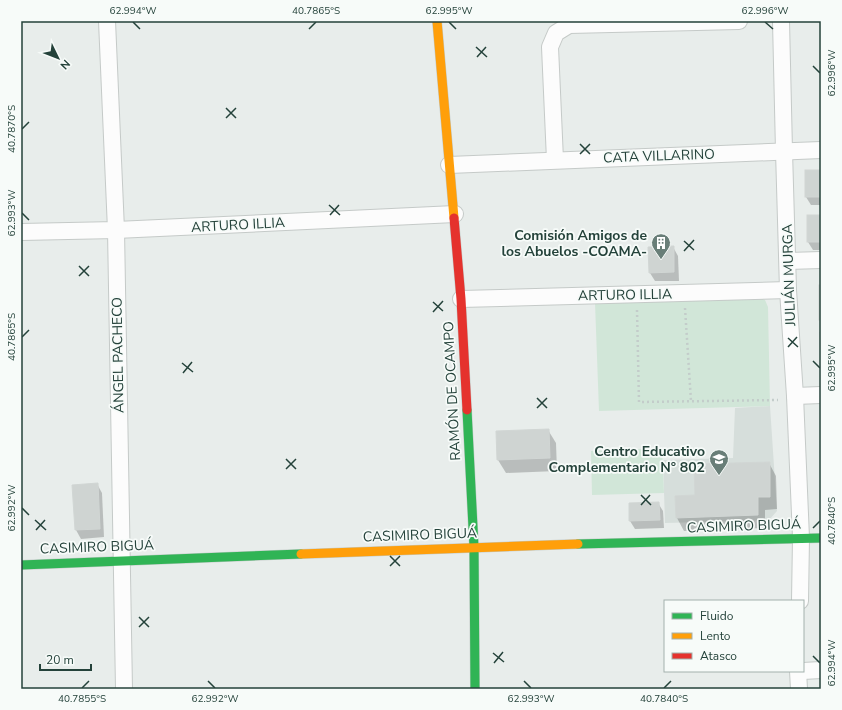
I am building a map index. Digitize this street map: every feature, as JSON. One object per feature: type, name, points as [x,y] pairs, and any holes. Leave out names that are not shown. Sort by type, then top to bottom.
[{"type":"street","name":"ÁNGEL PACHECO","points":[[107,21],[116,230],[124,689]]},
{"type":"street","name":"RAMÓN DE OCAMPO","points":[[437,21],[461,299],[474,547],[475,689]]},
{"type":"street","points":[[555,160],[550,47],[556,33],[569,25],[739,21]]},
{"type":"street","name":"JULIÁN MURGA","points":[[781,21],[788,290],[795,397],[801,538],[800,600]]},
{"type":"street","name":"CATA VILLARINO","points":[[449,165],[821,150]]},
{"type":"street","name":"ARTURO ILLIA","points":[[21,232],[116,230],[454,214]]},
{"type":"street","points":[[788,261],[821,260]]},
{"type":"street","name":"ARTURO ILLIA","points":[[461,299],[788,290]]},
{"type":"street","points":[[795,397],[821,395]]},
{"type":"street","name":"CASIMIRO BIGUÁ","points":[[21,565],[474,547],[821,538]]},
{"type":"street","points":[[804,670],[821,670]]},
{"type":"street","points":[[798,672],[799,689]]},
{"type":"path","points":[[684,293],[691,401]]},
{"type":"path","points":[[636,294],[639,402],[795,397]]},
{"type":"shaded area","name":"Centro Educativo Complementario N° 802","points":[[770,406],[777,511],[769,520],[665,523],[663,460],[733,458],[735,408]]},
{"type":"green space","points":[[758,297],[765,300],[768,307],[770,406],[599,411],[595,303]]},
{"type":"green space","points":[[662,448],[664,493],[592,495],[591,451]]},
{"type":"building","points":[[805,170],[821,170],[821,197],[805,197]]},
{"type":"building","points":[[807,215],[821,215],[821,242],[807,242]]},
{"type":"building","name":"Comisión Amigos de los Abuelos -COAMA-","points":[[674,246],[674,272],[649,273],[648,247]]},
{"type":"building","points":[[819,285],[821,285],[821,320],[819,320]]},
{"type":"building","points":[[820,332],[821,332],[821,368]]},
{"type":"building","points":[[549,429],[550,458],[497,460],[496,431]]},
{"type":"building","name":"Centro Educativo Complementario N° 802","points":[[770,462],[770,497],[758,497],[758,515],[676,518],[675,496],[695,495],[694,464]]},
{"type":"building","points":[[98,483],[100,529],[75,530],[72,485]]},
{"type":"building","points":[[659,502],[660,520],[629,521],[629,503]]},
{"type":"traffic: fast","points":[[467,410],[474,547],[475,689]]},
{"type":"traffic: fast","points":[[578,544],[821,538]]},
{"type":"traffic: fast","points":[[21,565],[301,554]]},
{"type":"traffic: slow","points":[[437,21],[454,218]]},
{"type":"traffic: slow","points":[[301,554],[578,544]]},
{"type":"traffic: jam","points":[[454,218],[461,299],[467,410]]},
{"type":"place","name":"Comisión Amigos de los Abuelos -COAMA-","points":[[661,260]]},
{"type":"place","name":"Centro Educativo Complementario N° 802","points":[[719,476]]}]
